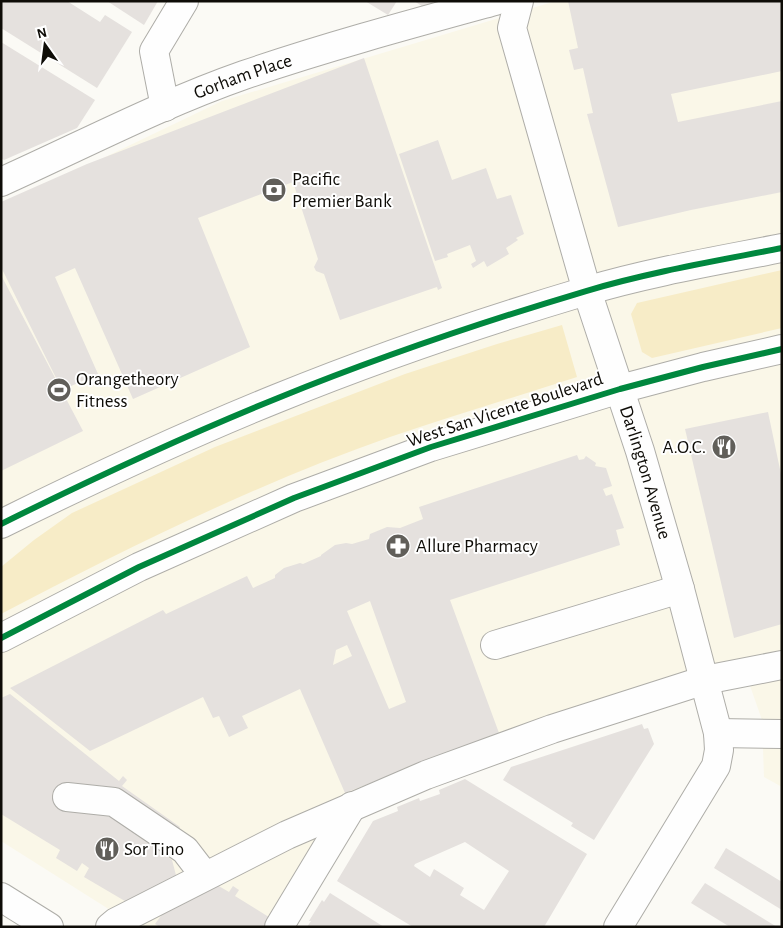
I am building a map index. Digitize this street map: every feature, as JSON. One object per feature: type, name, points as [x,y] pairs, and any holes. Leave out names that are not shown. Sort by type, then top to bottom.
[{"type":"main road","points":[[165,107],[154,51],[184,1]]},
{"type":"main road","name":"Gorham Place","points":[[1,182],[165,107],[243,76],[346,43],[495,1]]},
{"type":"main road","name":"Darlington Avenue","points":[[519,1],[512,28],[587,291],[620,389],[680,589],[718,733],[719,750],[716,766],[618,927]]},
{"type":"main road","points":[[1,524],[154,452],[279,397],[434,339],[587,291],[644,276],[782,248]]},
{"type":"main road","name":"West San Vicente Boulevard","points":[[1,638],[139,567],[294,498],[432,447],[620,389],[782,349]]},
{"type":"main road","points":[[1,543],[52,499]]},
{"type":"main road","points":[[495,645],[680,589]]},
{"type":"main road","points":[[110,927],[116,922],[287,834],[426,775],[552,729],[705,680],[782,665]]},
{"type":"main road","points":[[718,733],[782,734]]},
{"type":"main road","points":[[67,796],[114,802],[185,850],[205,876]]},
{"type":"main road","points":[[279,927],[352,806]]},
{"type":"main road","points":[[1,897],[49,927]]},
{"type":"shaded area","points":[[556,1],[782,1],[782,787],[764,777],[762,720],[741,660],[341,800],[269,927],[137,927],[1,841],[1,207],[222,101]]},
{"type":"shaded area","points":[[782,270],[782,328],[652,358],[642,352],[631,314],[637,303]]},
{"type":"shaded area","points":[[562,325],[577,377],[390,437],[290,475],[144,541],[1,614],[1,567],[34,540],[72,513],[215,447],[405,374]]},
{"type":"building","points":[[1,1],[67,1],[100,22],[105,15],[132,32],[97,88],[1,28]]},
{"type":"building","points":[[107,1],[158,1],[144,25]]},
{"type":"building","points":[[365,1],[397,1],[388,15]]},
{"type":"building","points":[[414,1],[434,1],[428,10]]},
{"type":"building","points":[[568,1],[782,1],[782,71],[671,94],[678,122],[782,101],[782,192],[618,227],[587,114],[593,113],[583,68],[574,70],[569,50],[578,48]]},
{"type":"building","points":[[1,42],[95,100],[77,128],[4,160],[1,158]]},
{"type":"building","points":[[364,58],[442,288],[438,290],[437,287],[340,320],[324,274],[316,271],[314,267],[318,259],[293,182],[198,218],[250,347],[133,399],[75,268],[55,277],[98,374],[62,390],[1,267],[1,202],[87,164]]},
{"type":"building","points":[[438,140],[452,180],[486,168],[497,199],[511,195],[524,234],[516,238],[518,240],[506,248],[509,254],[487,267],[484,261],[473,268],[471,264],[476,261],[470,245],[447,254],[448,257],[435,261],[399,154]]},
{"type":"building","points":[[1,275],[83,431],[1,471]]},
{"type":"building","points":[[768,412],[782,479],[782,624],[734,638],[685,429]]},
{"type":"building","points":[[577,455],[579,460],[584,459],[586,456],[596,463],[595,466],[606,468],[612,486],[603,489],[606,496],[612,494],[624,528],[616,530],[620,545],[450,600],[499,733],[345,793],[300,689],[242,716],[248,728],[229,737],[219,716],[213,718],[203,697],[90,751],[10,688],[163,610],[166,614],[247,576],[253,588],[275,578],[275,575],[284,568],[300,563],[303,564],[321,556],[335,545],[352,544],[369,539],[370,534],[387,527],[400,528],[423,519],[419,507]],"holes":[[[370,601],[406,702],[389,709],[347,611]],[[347,645],[352,656],[333,665],[336,650]]]},
{"type":"building","points":[[10,694],[119,781],[123,776],[127,780],[122,786],[180,827],[162,853],[172,860],[177,879],[139,897],[135,896],[130,904],[84,877],[89,868],[82,863],[77,871],[56,858],[60,850],[1,814],[1,698]]},
{"type":"building","points":[[642,724],[644,729],[648,728],[654,744],[594,840],[571,826],[573,823],[503,780],[511,767]]},
{"type":"building","points":[[465,779],[587,854],[544,927],[413,927],[337,881],[373,821],[398,811],[397,807],[419,798],[420,801],[440,794],[439,790]],"holes":[[[465,842],[509,871],[484,910],[460,895],[464,888],[434,869],[430,877],[414,866]]]},
{"type":"building","points":[[726,848],[782,882],[782,910],[714,868]]},
{"type":"building","points":[[705,883],[777,927],[730,927],[691,903]]},
{"type":"building","points":[[217,885],[229,892],[233,886],[239,890],[235,896],[272,919],[267,927],[160,927],[155,924],[163,913]]},
{"type":"building","points":[[330,893],[384,927],[307,927],[322,900],[324,902]]},
{"type":"cycle path","points":[[1,524],[104,474],[208,427],[392,354],[508,315],[610,284],[683,267],[782,248]]},
{"type":"cycle path","points":[[1,638],[139,567],[294,498],[431,447],[620,389],[782,349]]},
{"type":"place","name":"Pacific Premier Bank","points":[[274,190]]},
{"type":"place","name":"Orangetheory Fitness","points":[[59,390]]},
{"type":"place","name":"A.O.C.","points":[[724,447]]},
{"type":"place","name":"Allure Pharmacy","points":[[398,546]]},
{"type":"place","name":"Sor Tino","points":[[107,849]]}]
